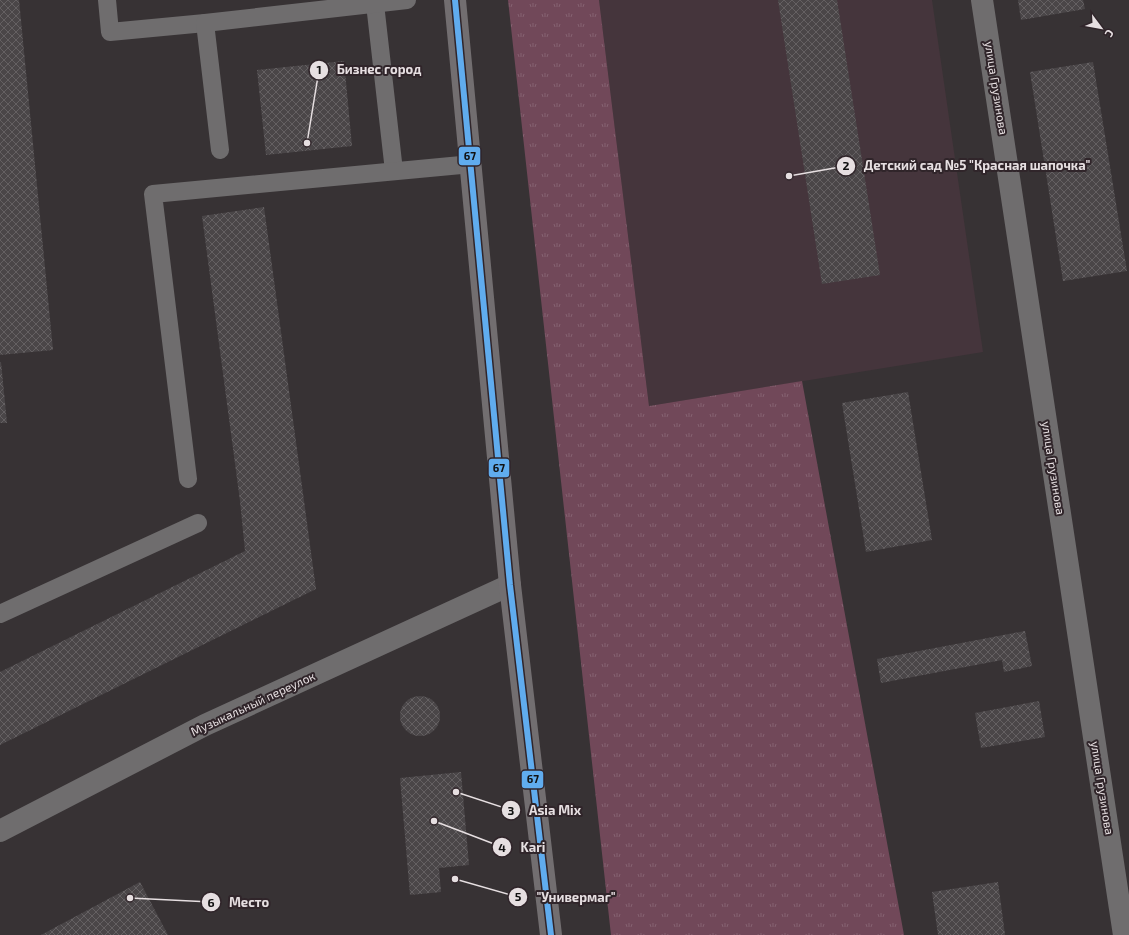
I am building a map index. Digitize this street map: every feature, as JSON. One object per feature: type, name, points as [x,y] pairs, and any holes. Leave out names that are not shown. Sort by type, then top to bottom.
[{"type":"main road","points":[[455,0],[472,164],[510,585],[551,935]]},
{"type":"street","name":"улица Грузинова","points":[[982,0],[1124,935]]},
{"type":"street","name":"Музыкальный переулок","points":[[0,831],[204,725],[510,585]]},
{"type":"lane","points":[[107,0],[110,32],[205,23],[407,0]]},
{"type":"lane","points":[[375,4],[394,171]]},
{"type":"lane","points":[[205,23],[220,150]]},
{"type":"lane","points":[[188,479],[154,194],[472,164]]},
{"type":"lane","points":[[0,614],[198,523]]},
{"type":"shaded area","points":[[599,0],[932,0],[983,352],[649,406]]},
{"type":"green space","points":[[508,0],[599,0],[649,406],[802,381],[904,935],[611,935]]},
{"type":"building","points":[[0,0],[19,0],[53,350],[0,355]]},
{"type":"building","points":[[778,0],[837,0],[880,275],[822,284]]},
{"type":"building","points":[[1018,0],[1083,0],[1085,9],[1021,20]]},
{"type":"building","points":[[344,61],[352,146],[266,155],[257,70]]},
{"type":"building","points":[[1093,62],[1127,271],[1063,281],[1030,72]]},
{"type":"building","points":[[264,207],[316,589],[0,745],[0,672],[245,551],[240,501],[202,216]]},
{"type":"building","points":[[1,362],[7,423],[0,423]]},
{"type":"building","points":[[908,392],[932,540],[866,552],[842,403]]},
{"type":"building","points":[[1025,631],[1032,666],[1004,672],[1002,660],[881,683],[877,659]]},
{"type":"building","points":[[420,696],[434,702],[440,716],[434,730],[420,736],[406,730],[400,716],[406,702]]},
{"type":"building","points":[[1039,701],[1045,737],[981,748],[975,713]]},
{"type":"building","points":[[461,772],[469,865],[439,868],[441,892],[410,895],[400,778]]},
{"type":"building","points":[[140,882],[168,935],[41,935]]},
{"type":"building","points":[[998,882],[1005,935],[938,935],[932,892]]},
{"type":"transit line","name":"67","points":[[455,0],[510,585],[551,935]]},
{"type":"place","name":"Бизнес город","points":[[307,143]]},
{"type":"place","name":"Детский сад №5 \"Красная шапочка\"","points":[[789,176]]},
{"type":"place","name":"Asia Mix","points":[[456,792]]},
{"type":"place","name":"Kari","points":[[434,821]]},
{"type":"place","name":"\"Универмаг\"","points":[[455,879]]},
{"type":"place","name":"Место","points":[[130,898]]}]
